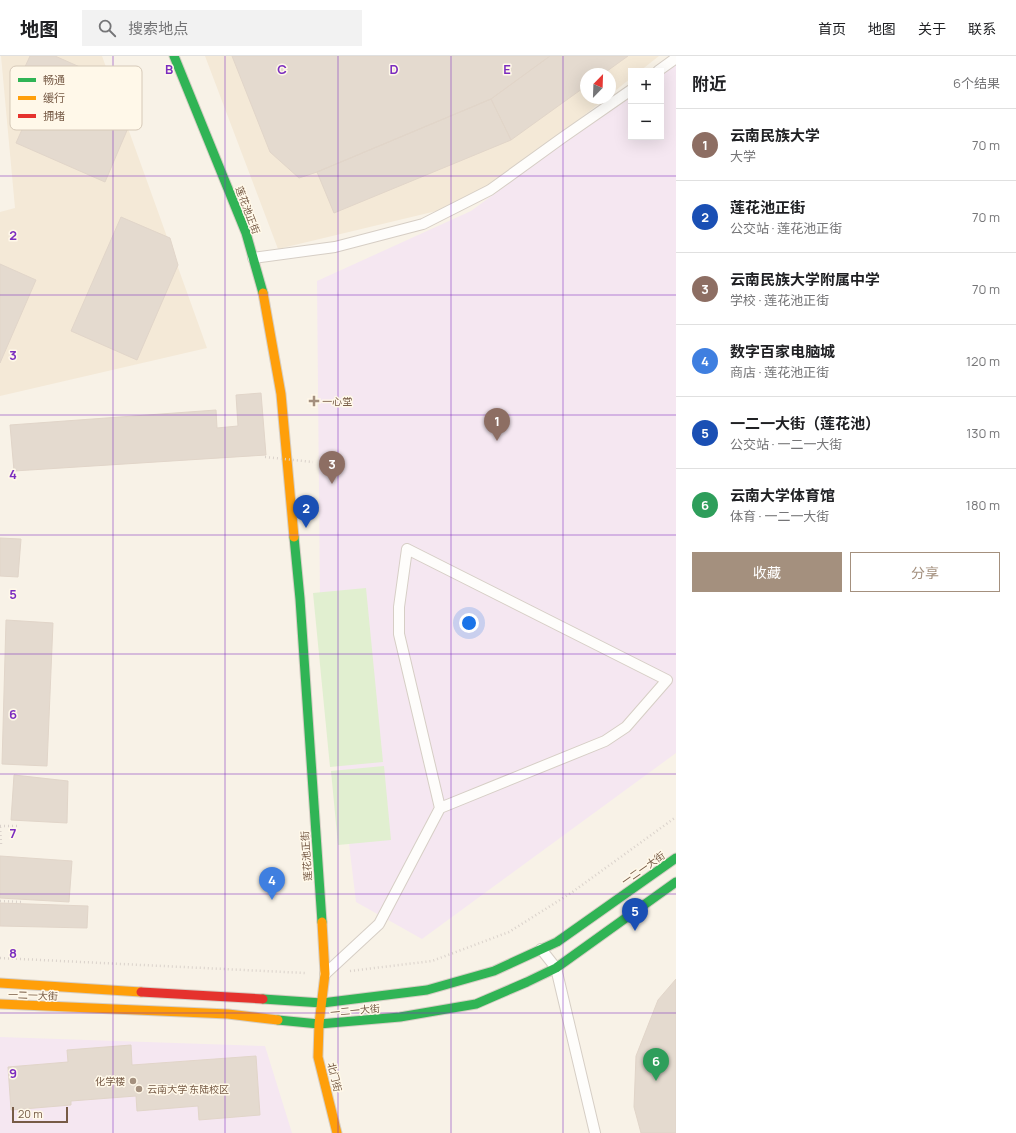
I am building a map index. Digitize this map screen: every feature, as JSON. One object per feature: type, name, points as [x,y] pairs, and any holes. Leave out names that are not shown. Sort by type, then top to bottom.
[{"type":"main road","name":"莲花池正街","points":[[174,56],[246,232],[262,289],[281,394],[300,599],[326,974],[319,1024]]},
{"type":"main road","name":"一二一大街","points":[[0,983],[322,1002],[427,990],[494,970],[557,942],[676,858]]},
{"type":"main road","name":"一二一大街","points":[[0,1004],[228,1014],[319,1024],[400,1017],[476,1004],[556,968],[676,882]]},
{"type":"main road","name":"北门街","points":[[319,1024],[318,1057],[338,1133]]},
{"type":"lane","points":[[662,68],[676,58]]},
{"type":"lane","points":[[254,258],[335,247],[423,224],[490,190],[628,92]]},
{"type":"lane","points":[[326,974],[379,924],[440,808],[605,741],[626,727],[667,680],[407,549],[399,607],[399,634],[440,808]]},
{"type":"lane","points":[[541,949],[556,968],[595,1133]]},
{"type":"path","points":[[265,457],[313,462]]},
{"type":"path","points":[[0,844],[0,827],[17,826]]},
{"type":"path","points":[[0,901],[22,902]]},
{"type":"shaded area","points":[[1,56],[102,56],[106,66],[10,66],[10,130],[129,130],[207,348],[0,396],[0,212],[15,208]]},
{"type":"shaded area","points":[[205,56],[659,56],[644,68],[628,68],[628,80],[616,90],[616,68],[580,68],[580,104],[598,104],[474,202],[278,249]]},
{"type":"shaded area","points":[[676,59],[676,753],[422,939],[356,902],[320,601],[317,281],[471,211],[628,95],[628,140],[664,140],[664,69]]},
{"type":"shaded area","name":"云南大学 东陆校区","points":[[0,1037],[265,1046],[292,1133],[0,1133]]},
{"type":"green space","points":[[366,588],[383,762],[330,767],[313,593]]},
{"type":"green space","points":[[384,766],[391,840],[338,845],[331,771]]},
{"type":"building","points":[[30,56],[55,56],[78,66],[25,66]]},
{"type":"building","points":[[232,56],[550,56],[491,99],[317,172],[299,178],[270,152]]},
{"type":"building","points":[[550,56],[628,56],[611,68],[580,68],[580,90],[511,140],[491,99]]},
{"type":"building","points":[[491,99],[511,140],[334,213],[317,172]]},
{"type":"building","points":[[22,130],[127,130],[105,182],[16,143]]},
{"type":"building","points":[[121,217],[170,238],[178,265],[137,360],[71,331]]},
{"type":"building","points":[[0,264],[36,280],[0,363]]},
{"type":"building","points":[[261,393],[266,455],[14,471],[10,425],[216,410],[217,428],[238,426],[236,395]]},
{"type":"building","points":[[0,538],[21,539],[18,577],[0,576]]},
{"type":"building","points":[[6,620],[53,623],[47,766],[2,764]]},
{"type":"building","points":[[14,775],[68,781],[67,823],[11,820]]},
{"type":"building","points":[[0,856],[72,861],[69,902],[0,898]]},
{"type":"building","points":[[0,903],[88,906],[87,928],[0,926]]},
{"type":"building","points":[[676,979],[676,1133],[641,1133],[634,1107],[636,1056],[658,1000]]},
{"type":"building","name":"化学楼","points":[[131,1045],[132,1065],[256,1056],[260,1115],[199,1120],[198,1106],[137,1111],[136,1096],[71,1101],[71,1105],[11,1110],[8,1067],[68,1062],[67,1050]]},
{"type":"traffic: fast","points":[[174,56],[246,233],[263,293]]},
{"type":"traffic: fast","points":[[294,537],[300,599],[322,922]]},
{"type":"traffic: fast","points":[[263,999],[322,1003],[427,990],[494,971],[557,942],[676,858]]},
{"type":"traffic: fast","points":[[278,1020],[319,1024],[400,1017],[476,1004],[556,968],[676,882]]},
{"type":"traffic: slow","points":[[263,293],[281,394],[294,537]]},
{"type":"traffic: slow","points":[[322,922],[325,974],[319,1024],[318,1057],[337,1133]]},
{"type":"traffic: slow","points":[[0,983],[141,992]]},
{"type":"traffic: slow","points":[[0,1004],[228,1014],[278,1020]]},
{"type":"traffic: jam","points":[[141,992],[263,999]]},
{"type":"place","name":"一心堂","points":[[314,401]]},
{"type":"place","name":"云南民族大学","points":[[497,441]]},
{"type":"place","name":"云南民族大学附属中学","points":[[332,484]]},
{"type":"place","name":"莲花池正街","points":[[306,528]]},
{"type":"place","name":"数字百家电脑城","points":[[272,900]]},
{"type":"place","name":"一二一大街（莲花池）","points":[[635,931]]},
{"type":"place","name":"化学楼","points":[[133,1081]]},
{"type":"place","name":"云南大学体育馆","points":[[656,1081]]},
{"type":"place","name":"云南大学 东陆校区","points":[[139,1089]]}]
